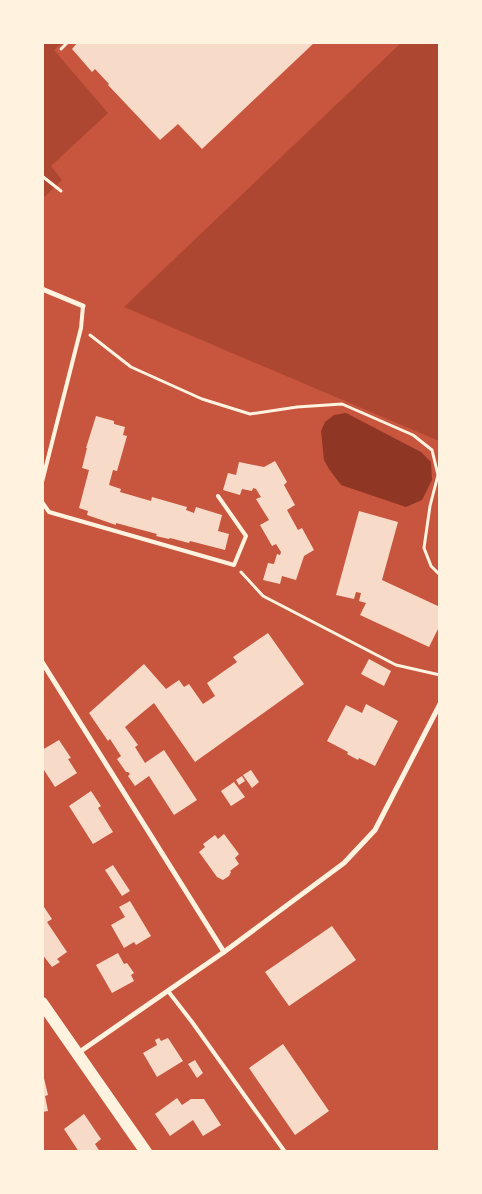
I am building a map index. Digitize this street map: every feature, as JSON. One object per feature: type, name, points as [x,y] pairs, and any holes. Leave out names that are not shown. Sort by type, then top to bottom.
[{"type":"main road","points":[[42,1003],[146,1152]]},
{"type":"street","points":[[42,289],[83,306]]},
{"type":"street","points":[[42,662],[224,952]]},
{"type":"street","points":[[77,1053],[224,952],[344,863],[376,830],[440,704]]},
{"type":"lane","points":[[42,482],[81,328],[83,306]]},
{"type":"lane","points":[[42,502],[49,512],[234,564],[246,536],[218,496]]},
{"type":"lane","points":[[168,991],[285,1152]]},
{"type":"path","points":[[61,49],[68,42]]},
{"type":"path","points":[[42,176],[61,191]]},
{"type":"path","points":[[81,328],[131,367],[202,399],[250,414],[297,407],[342,404],[413,435],[432,450],[438,475],[430,506],[424,548],[431,566],[440,575]]},
{"type":"path","points":[[234,564],[263,596],[396,665],[440,674]]},
{"type":"shaded area","points":[[402,42],[439,43],[439,441],[124,307]]},
{"type":"shaded area","points":[[42,43],[62,43],[54,50],[108,113],[51,166],[62,180],[43,198]]},
{"type":"shaded area","points":[[346,413],[421,452],[431,462],[432,480],[422,500],[406,507],[341,485],[324,460],[321,431],[325,422],[334,415]]},
{"type":"building","points":[[78,42],[315,42],[202,149],[178,124],[160,140],[95,69],[92,72],[72,49]]},
{"type":"building","points":[[96,416],[114,421],[114,424],[125,427],[123,435],[127,436],[117,471],[113,470],[109,485],[121,489],[120,492],[151,501],[152,497],[187,507],[186,510],[194,513],[196,507],[222,515],[218,531],[229,534],[225,550],[190,541],[189,543],[156,536],[157,534],[116,523],[116,525],[87,515],[88,511],[79,508],[89,470],[82,468]]},
{"type":"building","points":[[275,461],[287,482],[284,485],[295,505],[287,510],[298,530],[302,528],[314,550],[304,556],[296,580],[282,576],[280,584],[263,580],[268,563],[274,564],[277,554],[280,555],[281,552],[276,544],[272,546],[260,525],[269,520],[256,499],[261,497],[256,489],[253,488],[252,491],[242,489],[240,495],[223,490],[228,473],[236,475],[239,462],[264,467]]},
{"type":"building","points":[[359,511],[398,522],[382,580],[440,607],[440,625],[429,647],[360,615],[366,603],[359,601],[361,593],[356,592],[354,599],[336,595]]},
{"type":"building","points":[[268,633],[304,684],[195,762],[154,703],[125,727],[138,745],[135,747],[145,763],[164,750],[197,800],[174,815],[149,776],[135,786],[128,776],[130,774],[126,772],[117,759],[121,756],[89,713],[144,664],[166,689],[179,680],[184,687],[189,684],[203,704],[215,696],[207,683],[237,662],[233,657]]},
{"type":"building","points":[[369,659],[391,671],[384,686],[361,674]]},
{"type":"building","points":[[366,704],[398,721],[375,766],[359,758],[358,760],[347,754],[348,752],[327,741],[346,705],[362,713]]},
{"type":"building","points":[[59,740],[71,758],[68,759],[77,773],[55,787],[42,767],[42,750]]},
{"type":"building","points":[[251,770],[259,782],[252,788],[243,775]]},
{"type":"building","points":[[242,776],[245,781],[239,785],[236,780]]},
{"type":"building","points":[[234,782],[245,797],[231,806],[221,791]]},
{"type":"building","points":[[91,791],[101,806],[98,808],[113,832],[93,844],[69,806]]},
{"type":"building","points":[[224,834],[239,854],[235,858],[239,864],[223,880],[217,877],[199,852],[205,847],[203,844],[215,835],[218,839]]},
{"type":"building","points":[[113,865],[130,891],[122,896],[105,870]]},
{"type":"building","points":[[130,901],[151,936],[136,945],[134,942],[124,948],[111,925],[125,917],[119,907]]},
{"type":"building","points":[[44,907],[52,919],[47,922],[67,952],[57,959],[60,962],[52,967],[42,954],[42,908]]},
{"type":"building","points":[[332,926],[356,960],[289,1006],[265,972]]},
{"type":"building","points":[[118,953],[124,964],[127,963],[134,973],[131,975],[134,981],[112,993],[96,965]]},
{"type":"building","points":[[159,1038],[161,1041],[168,1038],[183,1061],[157,1077],[143,1053],[157,1045],[155,1040]]},
{"type":"building","points":[[283,1044],[329,1111],[295,1135],[249,1068]]},
{"type":"building","points":[[195,1060],[203,1073],[197,1078],[188,1064]]},
{"type":"building","points":[[42,1070],[48,1095],[45,1096],[48,1111],[42,1112]]},
{"type":"building","points":[[177,1098],[182,1105],[191,1099],[204,1099],[221,1125],[203,1136],[193,1120],[170,1136],[155,1114]]},
{"type":"building","points":[[84,1114],[101,1139],[95,1144],[100,1152],[79,1152],[64,1129]]}]
